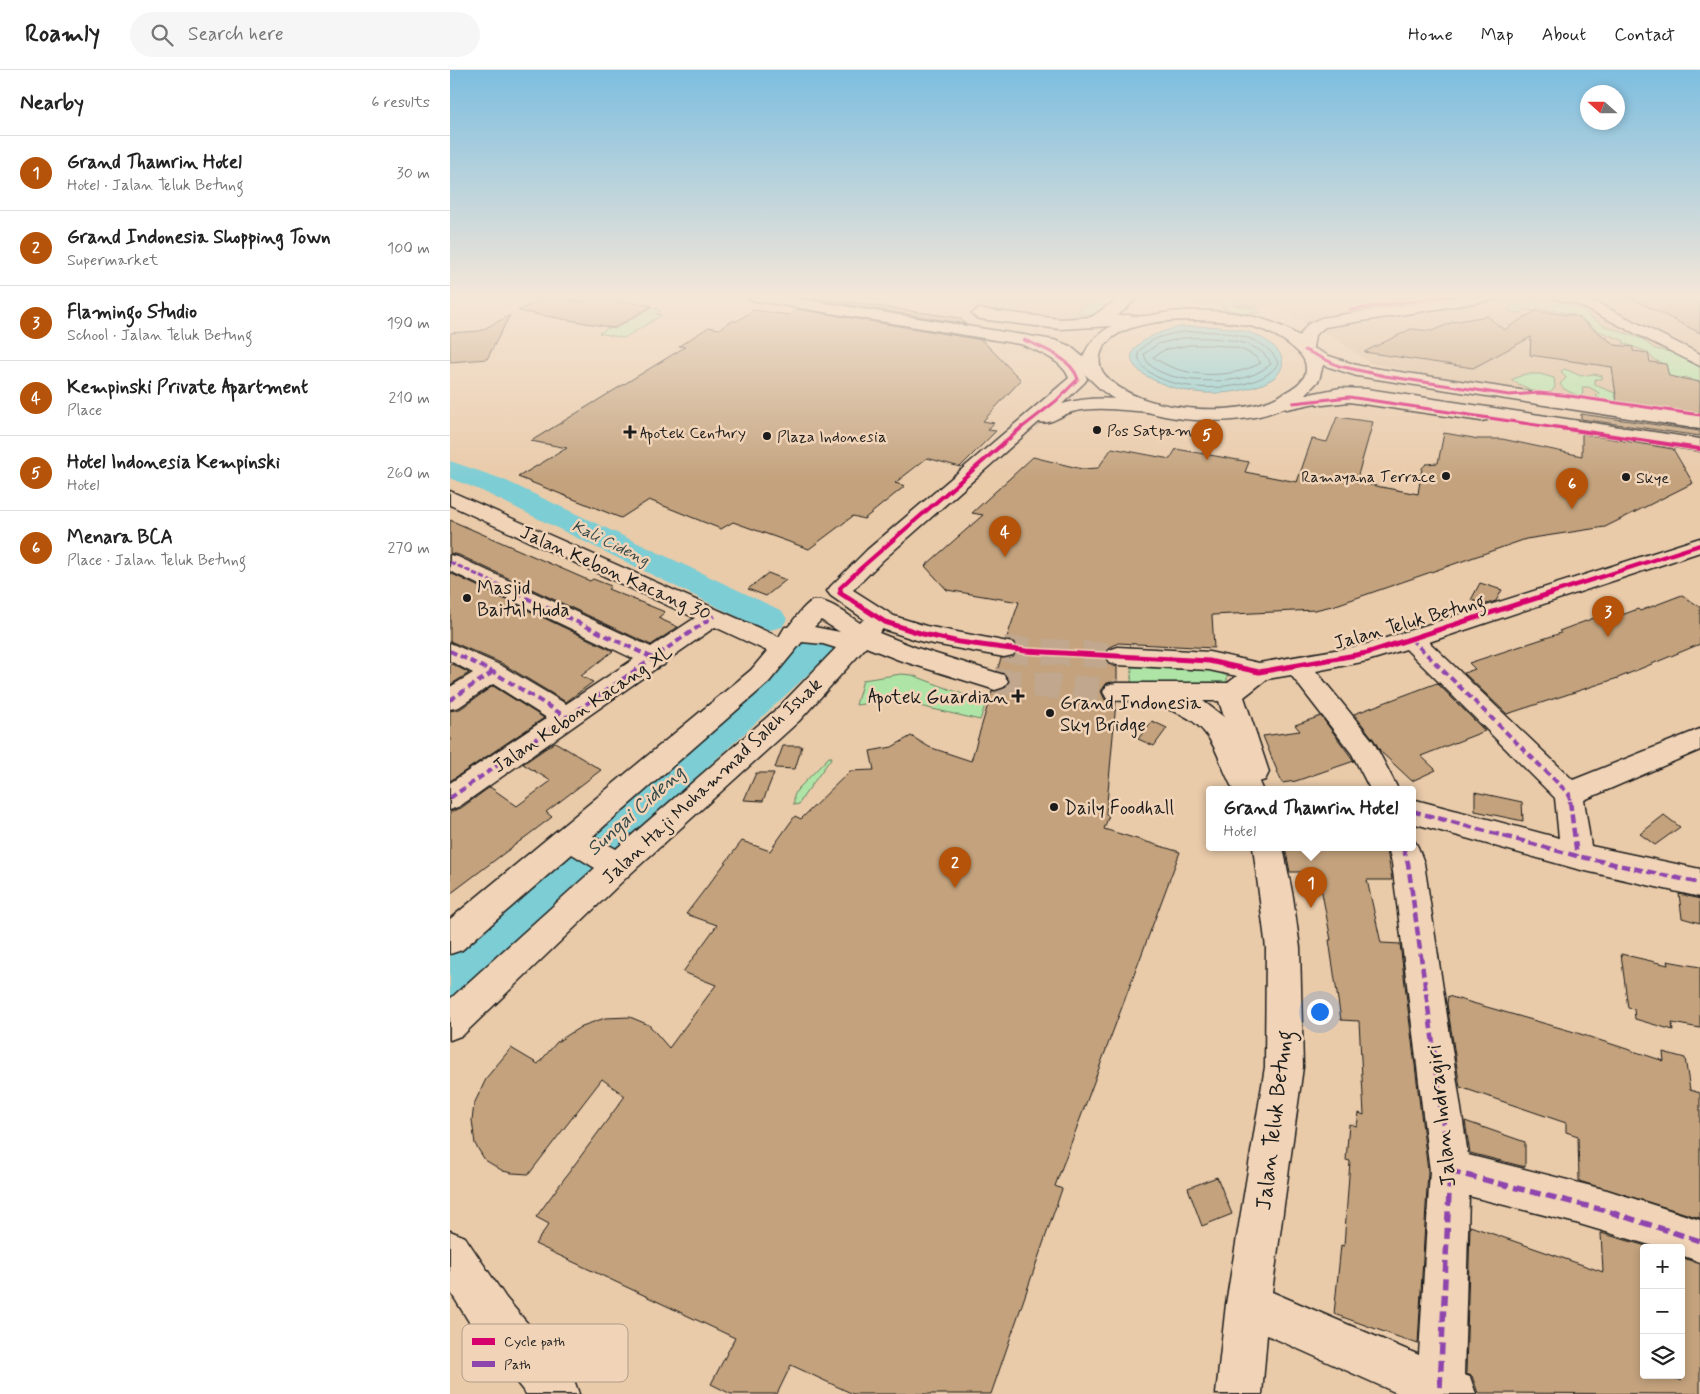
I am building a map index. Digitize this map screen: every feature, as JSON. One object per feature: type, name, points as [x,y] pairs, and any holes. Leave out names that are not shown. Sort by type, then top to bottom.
[{"type":"street","points":[[865,633],[840,593],[840,588],[875,555],[1030,420],[1068,390],[1078,379],[1076,372],[1060,358]]},
{"type":"street","points":[[1075,358],[1117,393],[1152,407]]},
{"type":"street","points":[[1091,358],[1091,363],[1097,376]]},
{"type":"street","points":[[1269,408],[1287,399],[1309,383],[1314,375],[1315,368],[1311,358]]},
{"type":"street","points":[[1320,358],[1357,371]]},
{"type":"street","points":[[1340,393],[1323,382],[1324,377],[1332,371],[1357,371],[1700,423]]},
{"type":"street","points":[[865,633],[864,585],[919,529],[1044,419],[1054,413],[1074,406],[1098,404],[1152,407],[1212,415],[1242,413],[1340,393],[1376,395],[1700,445]]},
{"type":"street","points":[[1293,403],[1349,397],[1700,449]]},
{"type":"street","name":"Jalan Kebon Kacang 30","points":[[450,497],[714,616],[788,640],[865,633]]},
{"type":"street","name":"Jalan Teluk Betung","points":[[1118,656],[1209,661],[1259,672],[1367,653],[1700,545]]},
{"type":"street","points":[[450,562],[655,659]]},
{"type":"street","points":[[450,939],[593,852],[760,676],[788,640],[818,607],[908,654],[995,681]]},
{"type":"street","name":"Jalan Kebon Kacang XL","points":[[450,798],[655,659],[714,616]]},
{"type":"street","points":[[865,633],[924,634],[1004,649]]},
{"type":"street","name":"Jalan Haji Mohammad Saleh Ishak","points":[[450,1023],[593,852],[789,714],[865,633]]},
{"type":"street","name":"Jalan Teluk Betung","points":[[1412,639],[1569,794]]},
{"type":"street","points":[[450,650],[493,672],[568,718]]},
{"type":"street","points":[[1297,665],[1363,748],[1382,786]]},
{"type":"street","points":[[450,700],[493,672]]},
{"type":"street","name":"Jalan Teluk Betung","points":[[1228,692],[1236,690],[1259,672]]},
{"type":"street","points":[[1246,786],[1238,774],[1223,737],[1210,718],[1204,713],[1179,702],[1126,692],[1228,692],[1238,717],[1258,780],[1258,786]]},
{"type":"street","points":[[1576,856],[1569,794],[1700,738]]},
{"type":"street","points":[[1416,812],[1576,856],[1700,882]]},
{"type":"street","name":"Jalan Teluk Betung","points":[[1239,1394],[1248,1304],[1284,1067],[1283,948],[1269,851]]},
{"type":"street","name":"Jalan Indragiri","points":[[1404,851],[1408,863],[1450,1171],[1447,1391]]},
{"type":"street","points":[[1450,1171],[1607,1209],[1700,1241]]},
{"type":"street","points":[[450,1252],[498,1324]]},
{"type":"street","points":[[1248,1304],[1447,1391]]},
{"type":"street","points":[[546,1382],[556,1394]]},
{"type":"shaded area","points":[[1363,358],[1700,358],[1700,422],[1515,393],[1370,363]]},
{"type":"green space","points":[[1653,358],[1683,358],[1700,364],[1700,384],[1686,377],[1668,381],[1665,366]]},
{"type":"green space","points":[[1565,369],[1581,376],[1594,374],[1602,376],[1602,379],[1595,379],[1595,385],[1615,393],[1614,395],[1617,398],[1700,402],[1700,417],[1689,416],[1675,410],[1631,407],[1617,401],[1601,399],[1596,396],[1599,393],[1589,387],[1582,387],[1583,393],[1581,396],[1575,394],[1560,384],[1566,378],[1561,371]]},
{"type":"green space","points":[[1525,374],[1540,374],[1554,378],[1555,387],[1551,392],[1539,394],[1511,380]]},
{"type":"green space","points":[[1132,667],[1218,671],[1227,676],[1227,684],[1131,684]]},
{"type":"green space","points":[[901,674],[912,675],[986,703],[980,720],[894,700],[856,705],[863,680]]},
{"type":"green space","points":[[829,757],[832,757],[799,804],[794,805],[794,796],[797,790]]},
{"type":"water","points":[[1132,358],[1281,358],[1282,366],[1276,376],[1268,382],[1259,385],[1226,393],[1201,393],[1165,385],[1139,371],[1132,362]]},
{"type":"building","points":[[450,358],[488,358],[487,359],[450,362]]},
{"type":"building","name":"Plaza Indonesia","points":[[667,358],[999,358],[1021,380],[983,421],[994,423],[988,430],[996,431],[960,467],[927,458],[895,483],[905,486],[864,519],[853,516],[809,549],[733,522],[721,529],[649,500],[621,518],[518,477],[567,448],[531,441]]},
{"type":"building","points":[[1403,358],[1492,358],[1473,368]]},
{"type":"building","points":[[1549,358],[1649,358],[1650,362],[1666,364],[1669,376],[1700,382],[1700,415],[1617,403],[1612,367]]},
{"type":"building","points":[[1581,414],[1700,431],[1700,436],[1581,419]]},
{"type":"building","points":[[1337,417],[1373,422],[1356,482],[1418,494],[1422,468],[1426,464],[1438,463],[1444,433],[1479,439],[1502,439],[1582,456],[1582,434],[1673,449],[1693,483],[1605,527],[1526,539],[1336,605],[1315,610],[1212,615],[1214,648],[1118,643],[1107,649],[1103,657],[1108,664],[1117,667],[1117,681],[1107,683],[1101,691],[1105,700],[1116,702],[1106,814],[1109,815],[1104,829],[1180,852],[1055,1186],[1062,1189],[991,1394],[853,1394],[791,1365],[777,1394],[731,1394],[711,1384],[735,1338],[535,1244],[549,1224],[536,1217],[625,1096],[602,1079],[529,1174],[512,1173],[503,1171],[485,1160],[475,1144],[472,1120],[474,1104],[487,1077],[511,1048],[538,1064],[557,1042],[582,1026],[605,1018],[630,1017],[649,1025],[669,1048],[716,985],[683,972],[717,925],[686,914],[742,841],[770,851],[795,816],[801,819],[850,771],[874,770],[870,751],[892,747],[911,736],[929,747],[971,761],[992,691],[1005,689],[1010,682],[1006,674],[997,671],[1001,658],[1013,657],[1019,650],[1015,642],[1006,640],[1019,602],[947,590],[925,566],[983,515],[972,513],[1033,457],[1082,469],[1098,468],[1112,448],[1170,459],[1176,449],[1249,462],[1245,472],[1297,482],[1312,439],[1327,442]]},
{"type":"building","points":[[450,520],[590,581],[593,579],[611,586],[608,589],[665,612],[658,618],[678,627],[651,645],[459,555],[450,553]]},
{"type":"building","points":[[450,573],[613,651],[581,676],[593,682],[566,702],[503,664],[450,641]]},
{"type":"building","points":[[768,573],[786,580],[766,596],[748,589]]},
{"type":"building","points":[[1480,583],[1502,590],[1496,601],[1486,604],[1471,600]]},
{"type":"building","points":[[1682,595],[1700,607],[1700,644],[1618,678],[1507,714],[1464,673],[1475,669],[1469,663],[1561,633],[1559,631],[1594,618],[1600,623],[1638,609],[1640,611]]},
{"type":"building","points":[[452,664],[469,673],[450,685],[450,665]]},
{"type":"building","points":[[1437,683],[1485,731],[1421,756],[1436,770],[1412,781],[1381,752],[1354,714]]},
{"type":"building","points":[[493,686],[544,718],[450,781],[450,711],[460,709]]},
{"type":"building","points":[[1321,716],[1354,761],[1296,781],[1282,783],[1263,736],[1300,731],[1295,725]]},
{"type":"building","points":[[1152,721],[1167,728],[1154,746],[1138,739]]},
{"type":"building","points":[[555,742],[601,770],[546,812],[552,817],[450,894],[450,812],[461,808],[490,787],[517,806],[551,781],[523,764]]},
{"type":"building","points":[[783,746],[802,746],[795,769],[775,768]]},
{"type":"building","points":[[756,773],[774,773],[763,801],[744,800]]},
{"type":"building","points":[[1475,792],[1522,802],[1523,821],[1475,811]]},
{"type":"building","points":[[1664,815],[1680,827],[1655,845],[1640,834]]},
{"type":"building","points":[[1286,851],[1387,851],[1392,880],[1367,880],[1381,943],[1400,944],[1428,1171],[1418,1344],[1334,1314],[1341,1245],[1344,1246],[1350,1161],[1346,1160],[1349,1124],[1357,1126],[1359,1113],[1364,1115],[1359,1021],[1341,1020],[1329,940],[1331,940],[1318,872],[1290,872]]},
{"type":"building","points":[[1679,894],[1700,899],[1700,923],[1682,918]]},
{"type":"building","points":[[1621,954],[1668,965],[1667,961],[1700,967],[1700,1028],[1672,1023],[1673,1030],[1635,1019],[1634,1009],[1628,1008]]},
{"type":"building","points":[[1448,996],[1571,1031],[1664,1061],[1663,1052],[1685,1058],[1690,1090],[1700,1093],[1700,1218],[1579,1181],[1578,1136],[1566,1132],[1566,1123],[1460,1087],[1447,1004]]},
{"type":"building","points":[[1465,1121],[1525,1142],[1525,1167],[1470,1153]]},
{"type":"building","points":[[1217,1177],[1232,1214],[1202,1226],[1188,1188]]},
{"type":"building","points":[[1470,1226],[1603,1272],[1601,1233],[1640,1244],[1640,1379],[1676,1379],[1681,1381],[1681,1379],[1685,1379],[1685,1258],[1700,1264],[1700,1394],[1478,1393],[1472,1376],[1466,1374]]},
{"type":"waterway","name":"Kali Cideng","points":[[450,469],[492,485],[770,619]]},
{"type":"waterway","name":"Sungai Cideng","points":[[450,975],[820,644]]},
{"type":"tunnel","points":[[1004,649],[1118,656]]},
{"type":"tunnel","points":[[995,681],[1116,692]]},
{"type":"marked path","points":[[450,562],[655,659]]},
{"type":"marked path","points":[[450,798],[714,616]]},
{"type":"marked path","points":[[1411,639],[1569,794],[1577,856]]},
{"type":"marked path","points":[[450,651],[493,672],[568,718]]},
{"type":"marked path","points":[[450,700],[493,672]]},
{"type":"marked path","points":[[1416,812],[1577,856],[1700,883]]},
{"type":"marked path","points":[[1404,851],[1408,863],[1450,1171],[1440,1388]]},
{"type":"marked path","points":[[1450,1171],[1607,1211],[1700,1241]]},
{"type":"cycle path","points":[[1060,358],[1076,373],[1078,379],[1071,387],[883,548],[840,588],[840,593],[885,622],[923,634],[959,642],[1026,651],[1209,661],[1259,672],[1367,653],[1700,545]]},
{"type":"cycle path","points":[[1322,358],[1339,366],[1385,376],[1509,395],[1538,393],[1563,395],[1700,415]]},
{"type":"cycle path","points":[[1293,403],[1349,397],[1700,449]]},
{"type":"place","name":"Pos Satpam","points":[[1097,430]]},
{"type":"place","name":"Apotek Century","points":[[630,432]]},
{"type":"place","name":"Plaza Indonesia","points":[[767,436]]},
{"type":"place","name":"Hotel Indonesia Kempinski","points":[[1207,460]]},
{"type":"place","name":"Ramayana Terrace","points":[[1446,476]]},
{"type":"place","name":"Skye","points":[[1626,477]]},
{"type":"place","name":"Menara BCA","points":[[1572,509]]},
{"type":"place","name":"Kempinski Private Apartment","points":[[1005,557]]},
{"type":"place","name":"Masjid Baitul Huda","points":[[467,598]]},
{"type":"place","name":"Flamingo Studio","points":[[1608,637]]},
{"type":"place","name":"Apotek Guardian","points":[[1018,696]]},
{"type":"place","name":"Grand Indonesia Sky Bridge","points":[[1050,713]]},
{"type":"place","name":"Daily Foodhall","points":[[1054,807]]},
{"type":"place","name":"Grand Indonesia Shopping Town","points":[[955,888]]},
{"type":"place","name":"Grand Thamrin Hotel","points":[[1311,908]]}]
